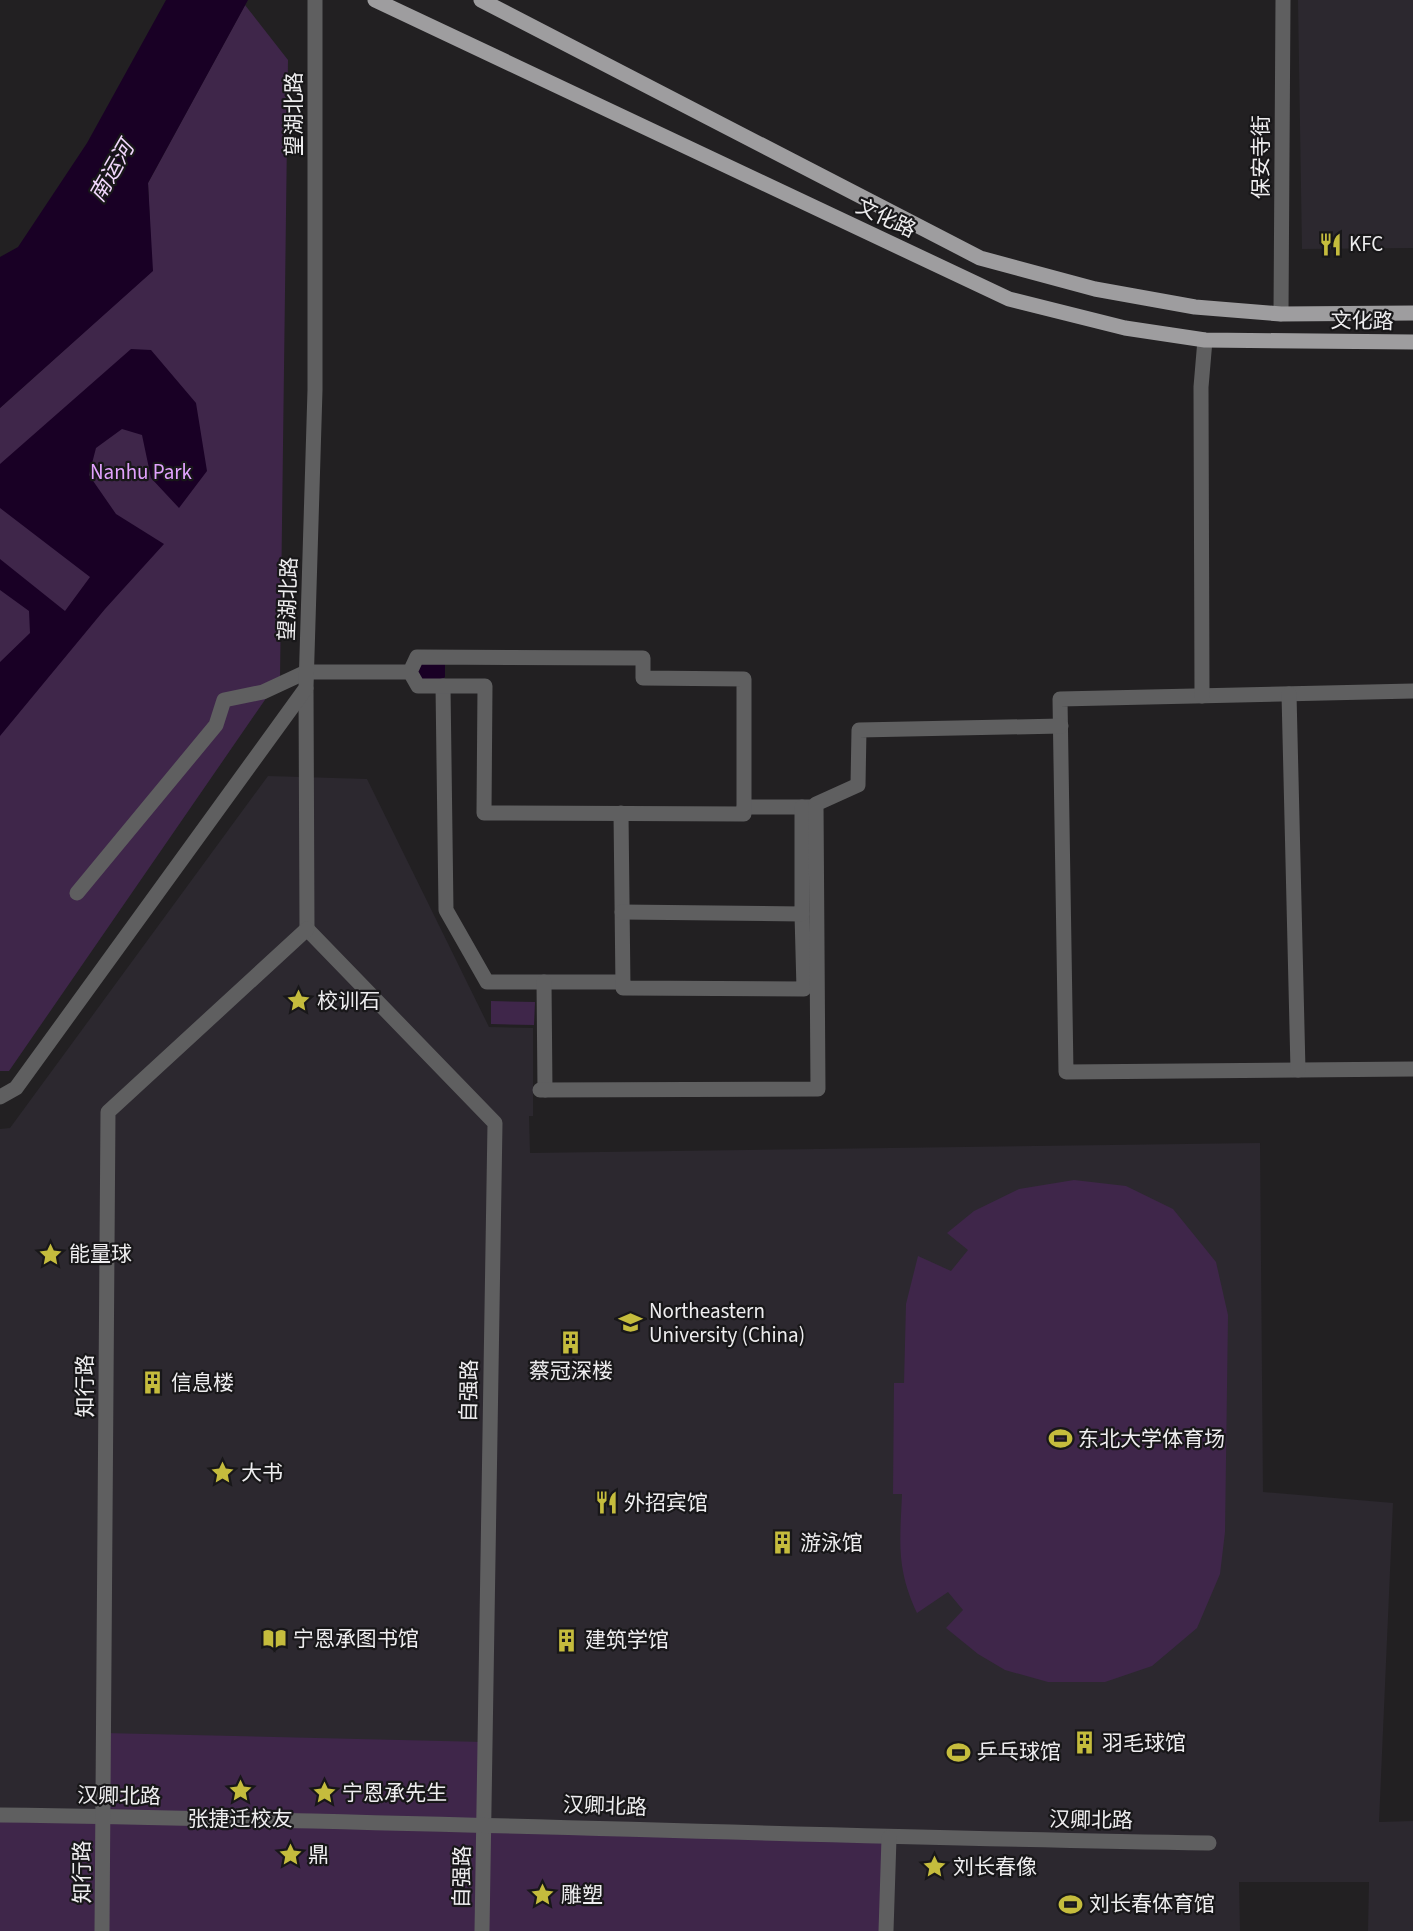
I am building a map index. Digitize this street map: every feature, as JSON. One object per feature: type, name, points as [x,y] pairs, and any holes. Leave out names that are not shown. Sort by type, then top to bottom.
[{"type":"main road","name":"文化路","points":[[375,0],[1009,299],[1125,328],[1205,340],[1413,342]]},
{"type":"main road","name":"文化路","points":[[481,0],[980,258],[1095,289],[1194,307],[1281,314],[1413,313]]},
{"type":"street","name":"望湖北路","points":[[307,929],[306,680],[315,390],[315,0]]},
{"type":"street","name":"保安寺街","points":[[1281,314],[1283,0]]},
{"type":"street","points":[[1202,696],[1201,387],[1205,340]]},
{"type":"street","points":[[410,672],[417,657],[643,658],[643,678],[744,680],[744,814],[484,813],[486,658]]},
{"type":"street","points":[[77,893],[216,725],[224,700],[306,680],[410,672]]},
{"type":"street","points":[[410,672],[417,686],[485,686]]},
{"type":"street","points":[[0,1097],[16,1088],[306,680]]},
{"type":"street","points":[[443,686],[446,910],[487,982],[623,982]]},
{"type":"street","points":[[1413,690],[1060,699],[1066,1072],[1413,1070]]},
{"type":"street","points":[[1289,694],[1298,1070]]},
{"type":"street","points":[[744,807],[809,807],[858,785],[859,730],[1061,726]]},
{"type":"street","points":[[621,813],[623,988],[804,989],[802,914],[809,807]]},
{"type":"street","points":[[544,982],[543,1090],[818,1089],[809,807]]},
{"type":"street","points":[[622,912],[802,914]]},
{"type":"street","name":"知行路","points":[[102,1931],[108,1112],[307,929]]},
{"type":"street","name":"自强路","points":[[307,929],[495,1123],[482,1931]]},
{"type":"street","name":"汉卿北路","points":[[0,1815],[484,1823],[889,1838],[1209,1843]]},
{"type":"street","points":[[886,1931],[889,1838]]},
{"type":"shaded area","points":[[1298,0],[1413,0],[1413,248],[1302,249]]},
{"type":"shaded area","name":"Northeastern University (China)","points":[[268,776],[367,779],[489,1027],[533,1028],[533,1116],[529,1116],[530,1153],[1260,1143],[1263,1492],[1393,1503],[1379,1822],[1413,1821],[1413,1931],[1368,1931],[1369,1882],[1239,1882],[1240,1931],[0,1931],[0,1129],[10,1128]]},
{"type":"green space","name":"Nanhu Park","points":[[245,5],[288,60],[280,678],[9,1071],[0,1071],[0,408],[152,271],[148,183]]},
{"type":"green space","points":[[491,1001],[535,1002],[534,1025],[491,1024]]},
{"type":"green space","name":"东北大学体育场","points":[[1074,1180],[1126,1186],[1173,1209],[1216,1262],[1228,1315],[1225,1532],[1220,1574],[1197,1628],[1152,1666],[1105,1682],[1048,1682],[1005,1670],[978,1654],[946,1628],[963,1610],[948,1592],[917,1613],[902,1568],[900,1541],[902,1494],[893,1494],[894,1383],[904,1383],[906,1304],[918,1256],[951,1271],[968,1250],[947,1233],[974,1211],[1019,1189]]},
{"type":"green space","points":[[104,1733],[484,1742],[484,1823],[889,1838],[886,1931],[0,1931],[0,1815],[103,1816]]},
{"type":"water","name":"南运河","points":[[166,0],[248,0],[148,183],[153,271],[0,408],[0,257],[18,247],[87,143]]},
{"type":"water","points":[[131,349],[151,350],[196,403],[207,471],[179,508],[151,478],[142,435],[122,429],[96,448],[89,475],[116,514],[164,544],[105,609],[0,736],[0,662],[30,633],[29,611],[0,590],[0,559],[65,611],[90,577],[0,508],[0,464]]},
{"type":"water","points":[[445,663],[445,677],[441,681],[423,681],[418,677],[418,664]]},
{"type":"place","name":"KFC","points":[[1331,244]]},
{"type":"place","name":"校训石","points":[[299,1001]]},
{"type":"place","name":"能量球","points":[[51,1254]]},
{"type":"place","name":"Northeastern University (China)","points":[[631,1323]]},
{"type":"place","name":"蔡冠深楼","points":[[571,1343]]},
{"type":"place","name":"信息楼","points":[[153,1383]]},
{"type":"place","name":"东北大学体育场","points":[[1060,1439]]},
{"type":"place","name":"大书","points":[[223,1473]]},
{"type":"place","name":"外招宾馆","points":[[606,1503]]},
{"type":"place","name":"游泳馆","points":[[782,1543]]},
{"type":"place","name":"宁恩承图书馆","points":[[275,1639]]},
{"type":"place","name":"建筑学馆","points":[[567,1640]]},
{"type":"place","name":"羽毛球馆","points":[[1084,1743]]},
{"type":"place","name":"乒乓球馆","points":[[959,1752]]},
{"type":"place","name":"张捷迁校友","points":[[240,1791]]},
{"type":"place","name":"宁恩承先生","points":[[324,1793]]},
{"type":"place","name":"鼎","points":[[290,1855]]},
{"type":"place","name":"刘长春像","points":[[935,1867]]},
{"type":"place","name":"雕塑","points":[[543,1895]]},
{"type":"place","name":"刘长春体育馆","points":[[1071,1904]]}]
